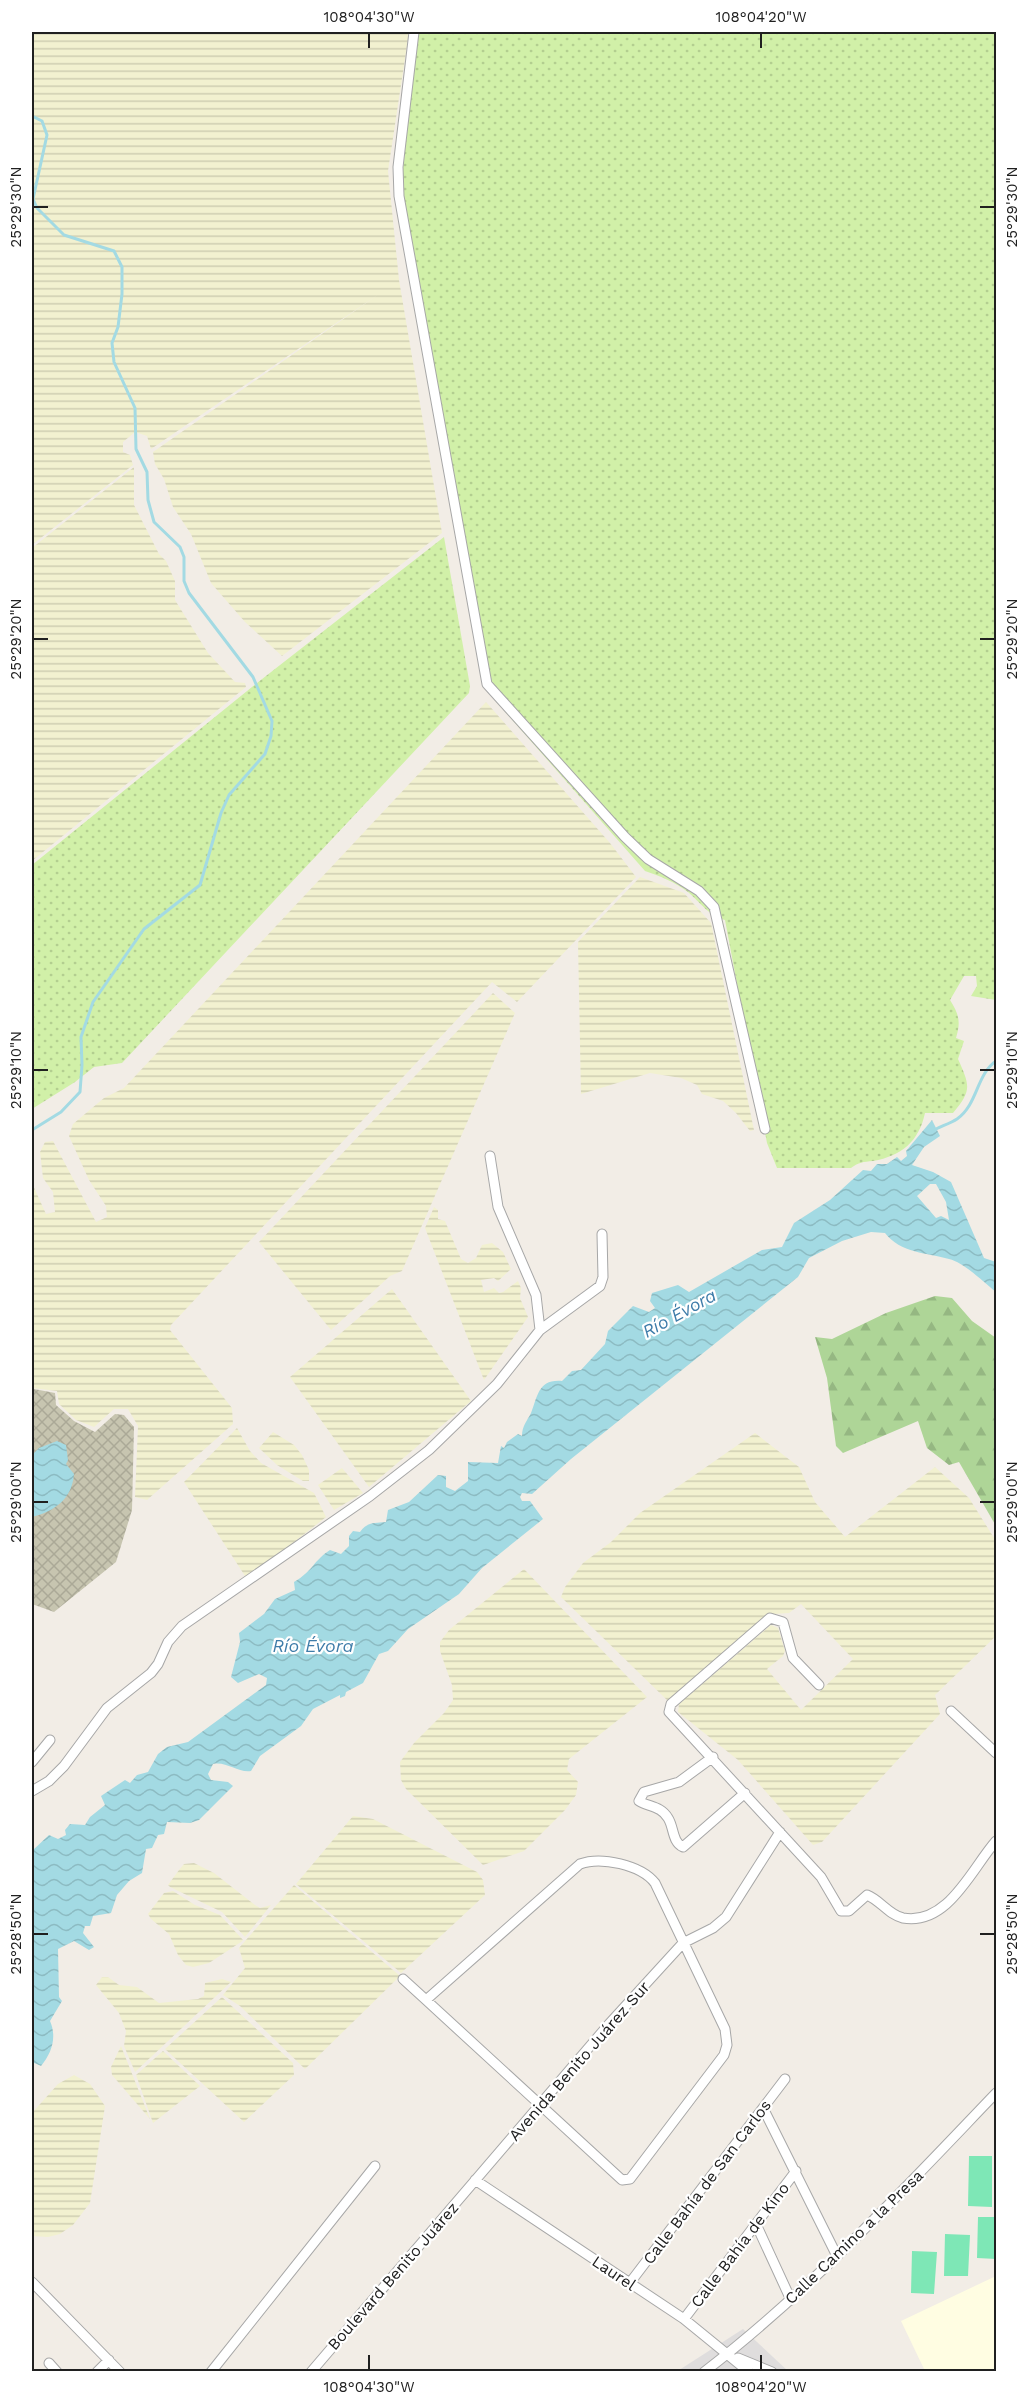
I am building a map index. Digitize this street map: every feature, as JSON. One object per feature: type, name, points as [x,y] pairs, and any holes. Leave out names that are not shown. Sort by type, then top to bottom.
[{"type":"street","points":[[414,32],[398,167],[399,196],[487,684],[625,837],[648,859],[699,891],[714,907],[765,1129]]},
{"type":"street","points":[[490,1156],[498,1207],[536,1295],[540,1330]]},
{"type":"street","points":[[32,1791],[49,1781],[64,1766],[107,1708],[151,1673],[159,1664],[168,1642],[182,1626],[370,1496],[429,1450],[498,1384],[540,1330],[600,1286],[603,1277],[602,1234]]},
{"type":"street","points":[[819,1684],[793,1658],[783,1622],[770,1618],[671,1704],[669,1712],[713,1757],[821,1877],[841,1911],[849,1911],[867,1895],[900,1918],[919,1918],[931,1914],[960,1889],[996,1841]]},
{"type":"street","points":[[951,1712],[996,1753]]},
{"type":"street","points":[[32,1762],[50,1740]]},
{"type":"street","points":[[713,1757],[679,1782],[650,1789],[639,1798],[642,1803],[663,1810],[671,1823],[677,1843],[683,1847],[745,1793]]},
{"type":"street","points":[[683,1943],[718,1925],[726,1917],[780,1832]]},
{"type":"street","points":[[403,1979],[622,2180],[630,2179],[724,2055],[727,2045],[725,2030],[648,1874],[624,1866],[584,1862],[426,2000]]},
{"type":"street","name":"Avenida Benito Juárez Sur","points":[[475,2180],[683,1943]]},
{"type":"street","name":"Calle Bahía de San Carlos","points":[[629,2284],[785,2079]]},
{"type":"street","name":"Calle Camino a la Presa","points":[[704,2372],[729,2354],[791,2300],[996,2094]]},
{"type":"street","points":[[763,2108],[837,2256]]},
{"type":"street","points":[[211,2372],[375,2166]]},
{"type":"street","name":"Calle Bahía de Kino","points":[[684,2319],[796,2170]]},
{"type":"street","name":"Laurel","points":[[475,2180],[684,2319],[749,2372]]},
{"type":"street","name":"Boulevard Benito Juárez","points":[[311,2372],[475,2180]]},
{"type":"street","points":[[756,2224],[791,2300]]},
{"type":"street","points":[[32,2282],[120,2372]]},
{"type":"street","points":[[729,2354],[772,2372]]},
{"type":"street","points":[[97,2372],[109,2360]]},
{"type":"street","points":[[49,2362],[57,2372]]},
{"type":"shaded area","points":[[34,1389],[55,1393],[56,1405],[74,1421],[95,1432],[115,1414],[124,1415],[134,1427],[132,1510],[116,1562],[54,1612],[32,1604],[32,1391]]},
{"type":"shaded area","points":[[996,2276],[996,2371],[925,2371],[901,2321]]},
{"type":"shaded area","points":[[743,2329],[788,2371],[676,2372]]},
{"type":"green space","points":[[32,32],[409,32],[388,171],[399,280],[442,533],[282,656],[245,622],[211,583],[191,534],[173,507],[164,479],[155,464],[153,452],[379,294],[151,449],[147,436],[135,432],[123,442],[123,452],[130,455],[133,465],[32,545]]},
{"type":"green space","points":[[418,32],[996,32],[996,1000],[971,996],[977,986],[976,976],[964,976],[950,1000],[958,1018],[956,1038],[964,1041],[958,1059],[967,1082],[966,1093],[953,1113],[925,1113],[914,1139],[908,1146],[893,1155],[861,1163],[851,1168],[777,1168],[767,1143],[725,920],[710,912],[678,885],[645,871],[493,698],[488,681],[400,196]]},
{"type":"green space","points":[[134,467],[134,505],[175,581],[175,600],[208,653],[235,682],[245,683],[246,687],[32,861],[32,548]]},
{"type":"green space","points":[[444,537],[470,686],[469,693],[122,1063],[94,1067],[32,1109],[32,865],[257,683]]},
{"type":"green space","points":[[486,702],[610,843],[636,877],[517,1002],[492,982],[171,1325],[170,1330],[232,1408],[233,1424],[147,1500],[135,1497],[138,1426],[128,1409],[114,1409],[94,1427],[76,1420],[59,1404],[57,1391],[32,1388],[32,1183],[46,1214],[55,1212],[53,1192],[43,1178],[40,1152],[45,1142],[53,1141],[96,1222],[107,1217],[106,1206],[89,1180],[69,1136],[73,1124],[104,1098],[124,1088]]},
{"type":"green space","points":[[640,877],[684,893],[711,923],[754,1130],[750,1131],[723,1101],[702,1094],[697,1085],[681,1078],[650,1073],[581,1094],[578,942]]},
{"type":"green space","points":[[493,993],[515,1013],[402,1271],[390,1276],[331,1330],[259,1242]]},
{"type":"green space","points":[[434,1207],[438,1210],[438,1219],[445,1221],[461,1259],[468,1263],[476,1258],[482,1245],[492,1243],[503,1252],[511,1269],[498,1281],[494,1278],[481,1280],[484,1292],[494,1288],[499,1293],[503,1292],[518,1281],[521,1288],[520,1298],[528,1317],[484,1380],[425,1228]]},
{"type":"green space","points":[[392,1289],[471,1401],[369,1487],[290,1377]]},
{"type":"green space","points":[[935,1296],[952,1298],[972,1321],[996,1338],[996,1526],[959,1462],[949,1465],[927,1448],[918,1421],[843,1453],[836,1446],[827,1378],[815,1337],[832,1339],[886,1313]]},
{"type":"green space","points":[[237,1428],[250,1451],[261,1463],[314,1493],[326,1517],[247,1579],[184,1482]]},
{"type":"green space","points":[[273,1432],[294,1445],[302,1455],[309,1470],[309,1481],[303,1481],[277,1465],[259,1448]]},
{"type":"green space","points":[[755,1433],[799,1467],[815,1502],[845,1537],[935,1467],[969,1498],[996,1541],[996,1636],[935,1695],[940,1714],[822,1842],[813,1845],[738,1760],[678,1712],[679,1704],[771,1625],[778,1628],[785,1651],[783,1656],[767,1669],[801,1710],[853,1659],[801,1604],[789,1613],[774,1614],[763,1619],[668,1701],[561,1597],[565,1587],[583,1563],[611,1542],[640,1513]]},
{"type":"green space","points":[[342,1468],[363,1493],[334,1510],[318,1485]]},
{"type":"green space","points":[[524,1569],[647,1697],[569,1759],[567,1770],[578,1782],[576,1795],[565,1810],[524,1851],[483,1865],[406,1789],[401,1780],[400,1762],[453,1700],[452,1685],[440,1651],[440,1642],[449,1630]]},
{"type":"green space","points":[[353,1816],[373,1819],[477,1872],[483,1880],[485,1895],[401,1973],[296,1884]]},
{"type":"green space","points":[[194,1863],[214,1873],[260,1908],[271,1905],[245,1937],[222,1912],[168,1885],[184,1864]]},
{"type":"green space","points":[[294,1885],[400,1976],[305,2069],[240,2006],[223,1995],[245,1968],[239,1948]]},
{"type":"green space","points":[[173,1891],[195,1905],[220,1915],[243,1940],[209,1963],[193,1967],[186,1965],[178,1955],[169,1934],[148,1914],[164,1893]]},
{"type":"green space","points":[[102,1977],[108,1977],[119,1985],[137,1987],[159,2003],[198,1999],[204,1996],[205,1983],[222,1979],[231,1982],[135,2072],[124,2046],[126,2031],[119,2013],[96,1985]]},
{"type":"green space","points":[[222,1997],[293,2063],[294,2075],[244,2122],[165,2049]]},
{"type":"green space","points":[[121,2046],[150,2119],[112,2075],[111,2067]]},
{"type":"green space","points":[[163,2051],[200,2086],[153,2123],[136,2075]]},
{"type":"green space","points":[[74,2075],[90,2084],[105,2106],[90,2203],[73,2225],[60,2234],[48,2237],[32,2236],[32,2113],[58,2084]]},
{"type":"green space","points":[[969,2156],[992,2156],[992,2207],[968,2206]]},
{"type":"green space","points":[[978,2217],[996,2217],[996,2259],[977,2258]]},
{"type":"green space","points":[[945,2234],[970,2235],[968,2276],[944,2276]]},
{"type":"green space","points":[[912,2251],[937,2252],[934,2294],[911,2293]]},
{"type":"water","name":"Río Évora","points":[[932,1120],[940,1136],[924,1147],[912,1165],[933,1172],[951,1182],[984,1258],[996,1262],[996,1292],[961,1264],[898,1245],[885,1233],[871,1232],[842,1241],[809,1258],[798,1277],[571,1459],[532,1494],[522,1493],[520,1497],[522,1501],[530,1501],[543,1519],[482,1568],[459,1594],[408,1629],[388,1651],[379,1654],[363,1683],[346,1692],[345,1696],[340,1698],[340,1695],[313,1709],[301,1726],[260,1756],[251,1771],[223,1764],[213,1764],[208,1774],[211,1780],[228,1782],[233,1786],[199,1820],[190,1823],[167,1822],[164,1834],[158,1835],[152,1848],[146,1849],[142,1873],[129,1881],[117,1895],[111,1913],[93,1916],[90,1926],[85,1926],[83,1933],[94,1947],[89,1950],[74,1941],[58,1949],[59,1997],[62,2001],[50,2021],[53,2033],[52,2045],[41,2066],[32,2062],[32,1851],[49,1835],[58,1839],[66,1835],[65,1830],[70,1824],[85,1825],[90,1817],[105,1805],[101,1796],[125,1780],[130,1783],[137,1775],[148,1772],[158,1754],[167,1747],[188,1742],[266,1685],[267,1678],[259,1674],[238,1683],[231,1677],[240,1642],[239,1633],[264,1614],[275,1599],[295,1590],[294,1582],[330,1550],[341,1554],[349,1546],[349,1536],[353,1531],[360,1532],[368,1525],[386,1522],[388,1510],[409,1502],[438,1475],[446,1476],[446,1487],[455,1491],[468,1481],[468,1462],[498,1463],[501,1446],[504,1448],[507,1442],[518,1434],[522,1436],[524,1426],[543,1386],[554,1381],[562,1381],[572,1371],[581,1370],[605,1344],[608,1331],[633,1306],[649,1312],[655,1308],[650,1301],[652,1293],[678,1285],[689,1292],[762,1250],[782,1247],[794,1223],[830,1200],[863,1170],[871,1171],[877,1164],[887,1164],[897,1157],[901,1161],[907,1156],[906,1151]],"holes":[[[930,1184],[936,1184],[946,1202],[949,1220],[941,1216],[936,1218],[917,1196]]]},
{"type":"water","points":[[57,1441],[66,1445],[68,1460],[66,1464],[74,1474],[73,1483],[61,1503],[32,1517],[32,1455],[39,1448]]},
{"type":"waterway","points":[[32,116],[42,121],[47,135],[33,199],[37,208],[64,235],[114,251],[122,267],[118,327],[112,343],[114,362],[135,408],[136,449],[147,472],[148,500],[154,522],[180,547],[184,557],[184,581],[189,593],[253,677],[272,721],[271,736],[265,754],[229,795],[221,813],[200,885],[144,929],[93,1002],[81,1037],[80,1092],[61,1112],[32,1130]]},
{"type":"waterway","points":[[936,1129],[964,1113],[984,1074],[996,1061]]}]
